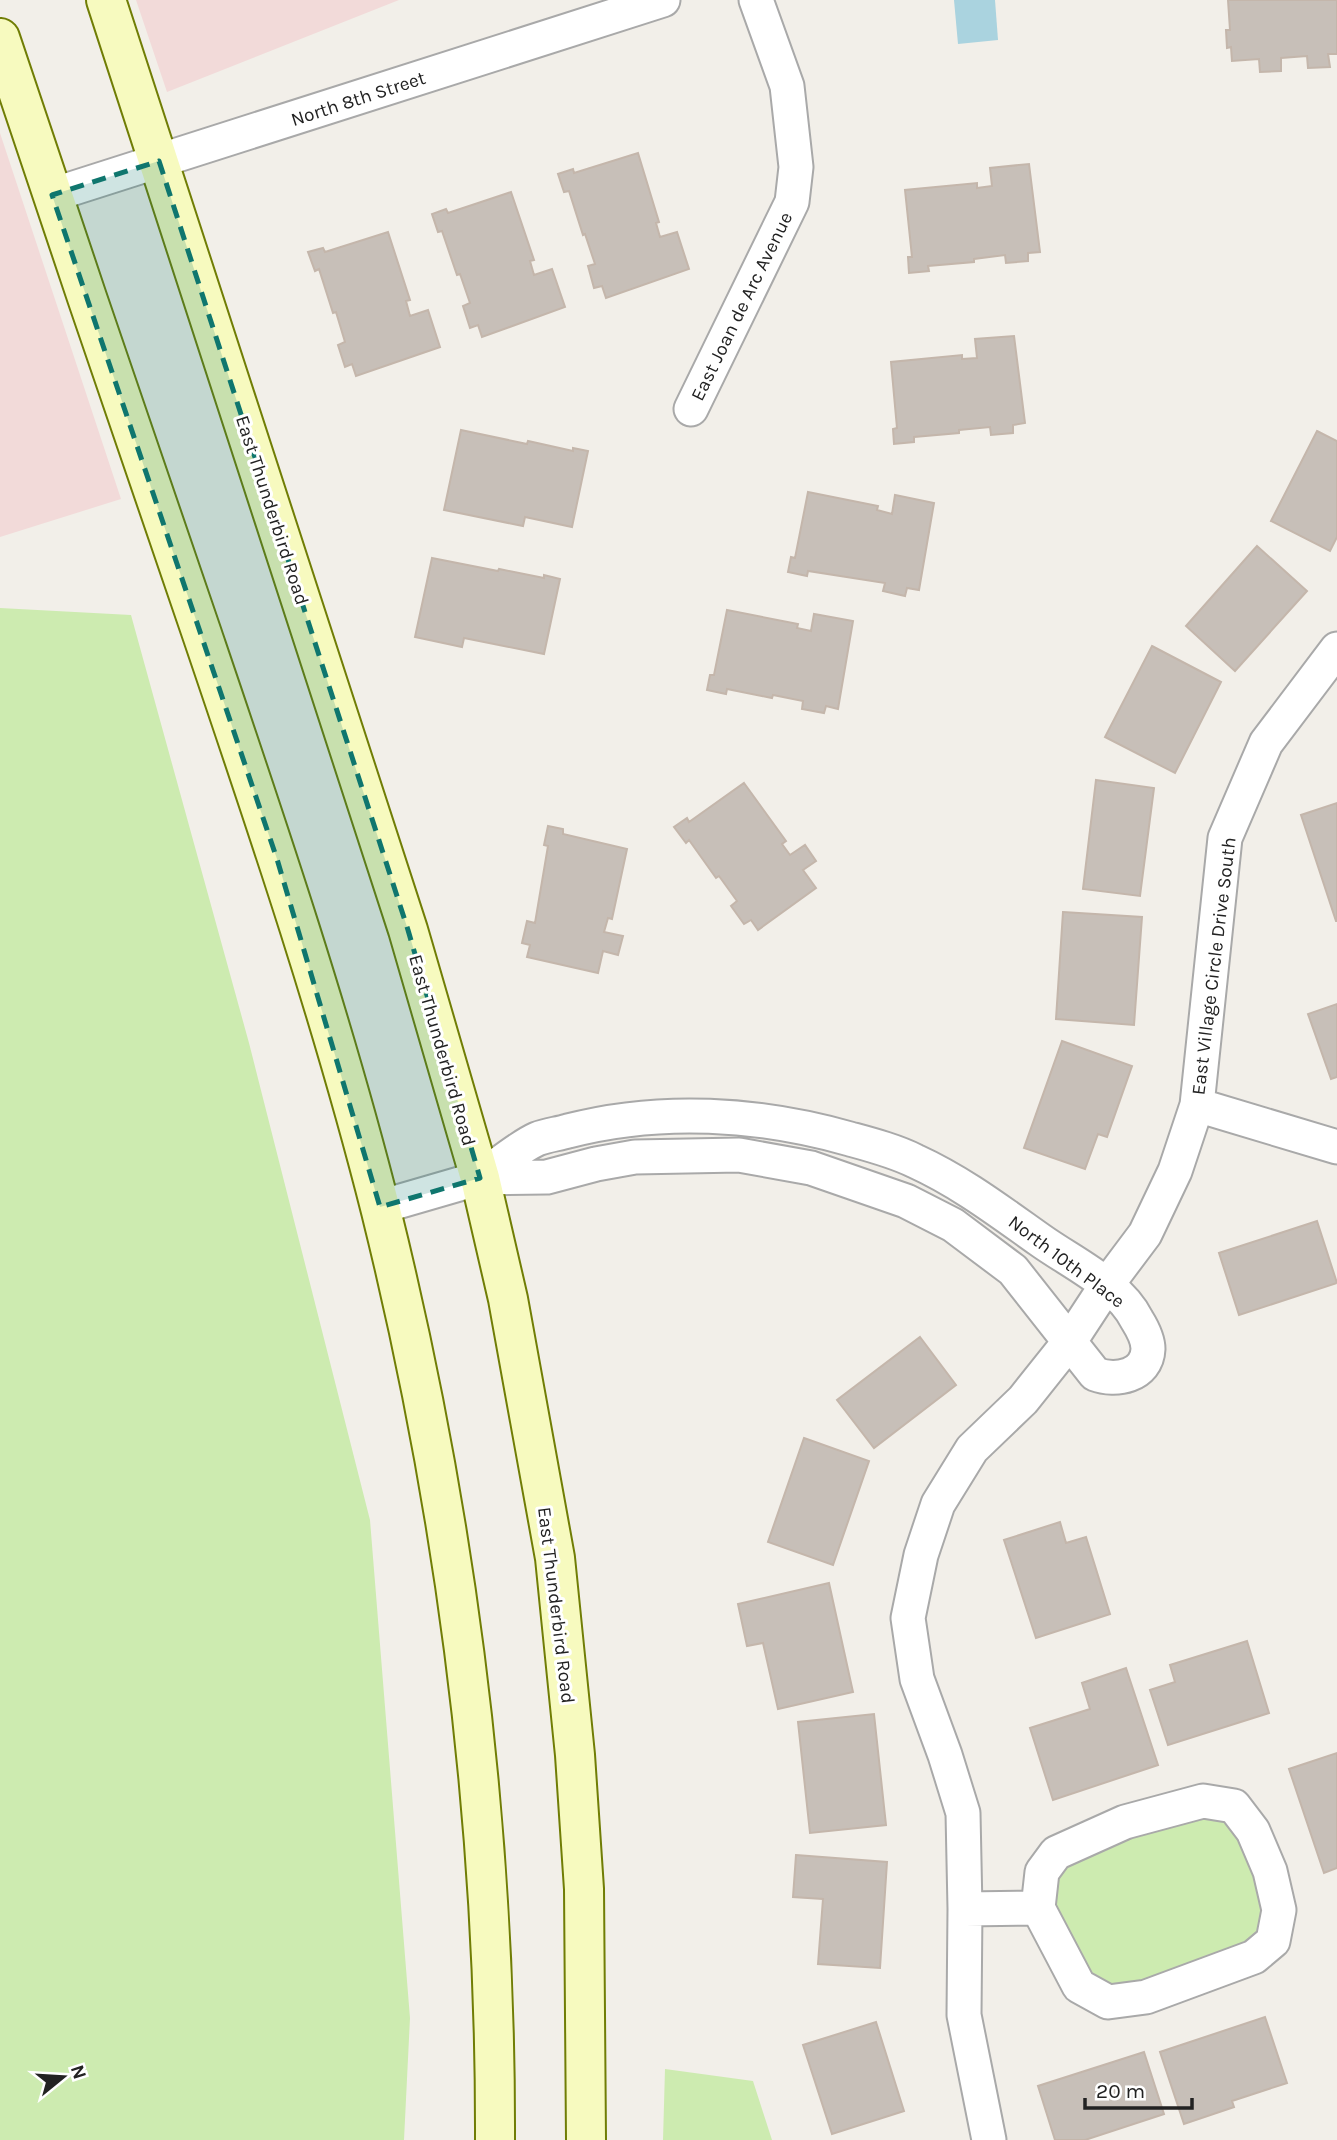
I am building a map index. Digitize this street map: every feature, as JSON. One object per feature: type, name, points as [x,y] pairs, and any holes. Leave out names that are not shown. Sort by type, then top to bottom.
[{"type":"main road","name":"East Thunderbird Road","points":[[106,0],[408,930],[480,1178],[508,1299],[555,1558],[575,1755],[584,1889],[586,2140]]},
{"type":"main road","points":[[0,38],[277,859],[380,1207],[436,1476],[466,1678],[480,1802],[488,1908],[495,2140]]},
{"type":"street","name":"North 8th Street","points":[[52,195],[663,0]]},
{"type":"street","name":"East Joan de Arc Avenue","points":[[691,409],[792,202],[796,167],[787,86],[756,0]]},
{"type":"street","name":"East Village Circle Drive South","points":[[989,2140],[964,2015],[963,1813],[946,1755],[917,1679],[908,1618],[921,1555],[938,1504],[972,1449],[1023,1400],[1070,1341],[1145,1234],[1175,1171],[1197,1105],[1225,838],[1266,743],[1337,649]]},
{"type":"street","name":"East Village Circle Drive South","points":[[1197,1105],[1337,1147]]},
{"type":"street","name":"North 10th Place","points":[[380,1207],[480,1178],[547,1177],[635,1157],[739,1155],[811,1168],[925,1209],[953,1225],[1013,1270],[1095,1374],[1107,1379],[1125,1376],[1136,1371],[1146,1361],[1148,1346],[1132,1310],[1106,1286],[977,1194],[913,1160],[875,1146],[780,1123],[687,1115],[587,1126],[536,1140],[480,1178]]},
{"type":"street","points":[[1203,1801],[1234,1806],[1247,1823],[1270,1871],[1279,1910],[1273,1941],[1254,1957],[1146,1997],[1108,2002],[1079,1986],[1038,1908],[1042,1872],[1056,1853],[1125,1822],[1203,1801]]},
{"type":"street","points":[[965,1909],[1038,1908]]},
{"type":"highlighted area","points":[[159,161],[408,930],[480,1178],[380,1207],[277,859],[52,195]]},
{"type":"shaded area","points":[[136,0],[399,0],[167,92]]},
{"type":"shaded area","points":[[0,133],[121,499],[0,537]]},
{"type":"green space","points":[[0,608],[131,615],[249,1043],[370,1520],[410,2018],[404,2140],[0,2140]]},
{"type":"green space","points":[[1234,1806],[1273,1941],[1146,1997],[1079,1986],[1042,1872],[1056,1853]]},
{"type":"green space","points":[[665,2069],[753,2081],[772,2140],[663,2140]]},
{"type":"water","points":[[954,0],[995,0],[998,40],[958,44]]},
{"type":"building","points":[[1228,0],[1337,0],[1337,54],[1328,54],[1330,67],[1308,68],[1307,56],[1281,58],[1281,71],[1260,72],[1259,59],[1232,61],[1231,47],[1227,48],[1226,30],[1230,30]]},
{"type":"building","points":[[638,153],[659,222],[656,223],[660,237],[677,232],[689,269],[606,298],[602,286],[594,288],[588,266],[595,264],[569,191],[564,192],[558,174],[573,169],[574,173]]},
{"type":"building","points":[[1029,164],[1040,252],[1028,253],[1028,261],[1006,263],[1005,255],[974,259],[974,262],[928,266],[929,271],[909,273],[908,257],[912,257],[905,190],[977,183],[977,188],[992,186],[990,168]]},
{"type":"building","points":[[511,192],[534,260],[530,261],[534,275],[552,269],[565,307],[482,337],[478,325],[470,328],[463,306],[470,303],[442,231],[438,232],[432,214],[446,209],[448,213]]},
{"type":"building","points":[[388,232],[410,300],[406,301],[410,316],[428,310],[440,347],[356,376],[352,364],[345,367],[338,345],[345,342],[336,312],[333,313],[319,269],[315,271],[308,252],[323,248],[325,252]]},
{"type":"building","points":[[1014,336],[1025,423],[1013,425],[1013,433],[991,435],[990,427],[914,437],[914,442],[894,444],[893,429],[897,428],[891,362],[962,355],[962,359],[977,358],[975,339]]},
{"type":"building","points":[[461,430],[527,444],[528,441],[573,451],[573,448],[588,451],[572,527],[525,517],[523,526],[444,510]]},
{"type":"building","points":[[1317,431],[1337,441],[1337,537],[1330,551],[1271,521]]},
{"type":"building","points":[[808,492],[878,506],[877,510],[892,514],[895,495],[934,503],[919,590],[907,588],[905,596],[883,591],[885,583],[808,571],[807,576],[788,572],[791,557],[795,558]]},
{"type":"building","points":[[1257,546],[1307,591],[1235,671],[1186,626]]},
{"type":"building","points":[[432,558],[498,571],[499,569],[560,579],[544,654],[464,638],[462,647],[415,637]]},
{"type":"building","points":[[727,610],[798,624],[797,628],[811,631],[814,614],[853,621],[838,709],[826,706],[824,713],[802,709],[803,701],[773,695],[772,698],[727,689],[726,694],[707,690],[710,675],[714,675]]},
{"type":"building","points":[[1152,646],[1221,682],[1175,773],[1105,737]]},
{"type":"building","points":[[1096,780],[1154,788],[1140,896],[1083,889]]},
{"type":"building","points":[[744,783],[786,841],[782,844],[790,855],[805,845],[816,861],[803,870],[816,888],[758,930],[751,920],[744,924],[731,906],[737,901],[719,876],[716,878],[689,840],[686,843],[674,827],[687,818],[689,822]]},
{"type":"building","points":[[1337,803],[1337,921],[1336,921],[1301,815]]},
{"type":"building","points":[[548,826],[563,829],[563,834],[627,849],[612,919],[608,918],[604,932],[623,936],[618,955],[603,951],[598,973],[527,957],[530,945],[522,943],[527,921],[535,923],[548,846],[544,845]]},
{"type":"building","points":[[1063,912],[1142,917],[1134,1025],[1056,1019]]},
{"type":"building","points":[[1337,1004],[1337,1077],[1331,1079],[1308,1014]]},
{"type":"building","points":[[1062,1041],[1132,1066],[1107,1137],[1098,1134],[1085,1169],[1024,1148]]},
{"type":"building","points":[[1317,1221],[1337,1283],[1239,1315],[1219,1253]]},
{"type":"building","points":[[920,1337],[956,1385],[874,1448],[837,1400]]},
{"type":"building","points":[[804,1438],[869,1461],[833,1565],[768,1542]]},
{"type":"building","points":[[1060,1522],[1066,1543],[1086,1537],[1110,1614],[1036,1638],[1004,1540]]},
{"type":"building","points":[[829,1583],[853,1692],[778,1709],[763,1643],[747,1646],[738,1604]]},
{"type":"building","points":[[1247,1641],[1269,1713],[1168,1745],[1150,1690],[1175,1682],[1170,1665]]},
{"type":"building","points":[[1126,1668],[1158,1765],[1053,1800],[1030,1728],[1090,1709],[1082,1683]]},
{"type":"building","points":[[874,1714],[886,1825],[810,1833],[798,1722]]},
{"type":"building","points":[[1337,1753],[1337,1868],[1324,1873],[1289,1769]]},
{"type":"building","points":[[796,1855],[887,1862],[880,1968],[818,1964],[823,1899],[793,1897]]},
{"type":"building","points":[[1265,2017],[1287,2083],[1232,2101],[1234,2107],[1184,2124],[1160,2052]]},
{"type":"building","points":[[876,2022],[904,2111],[832,2134],[803,2045]]},
{"type":"building","points":[[1144,2052],[1164,2114],[1085,2140],[1055,2140],[1038,2086]]}]
